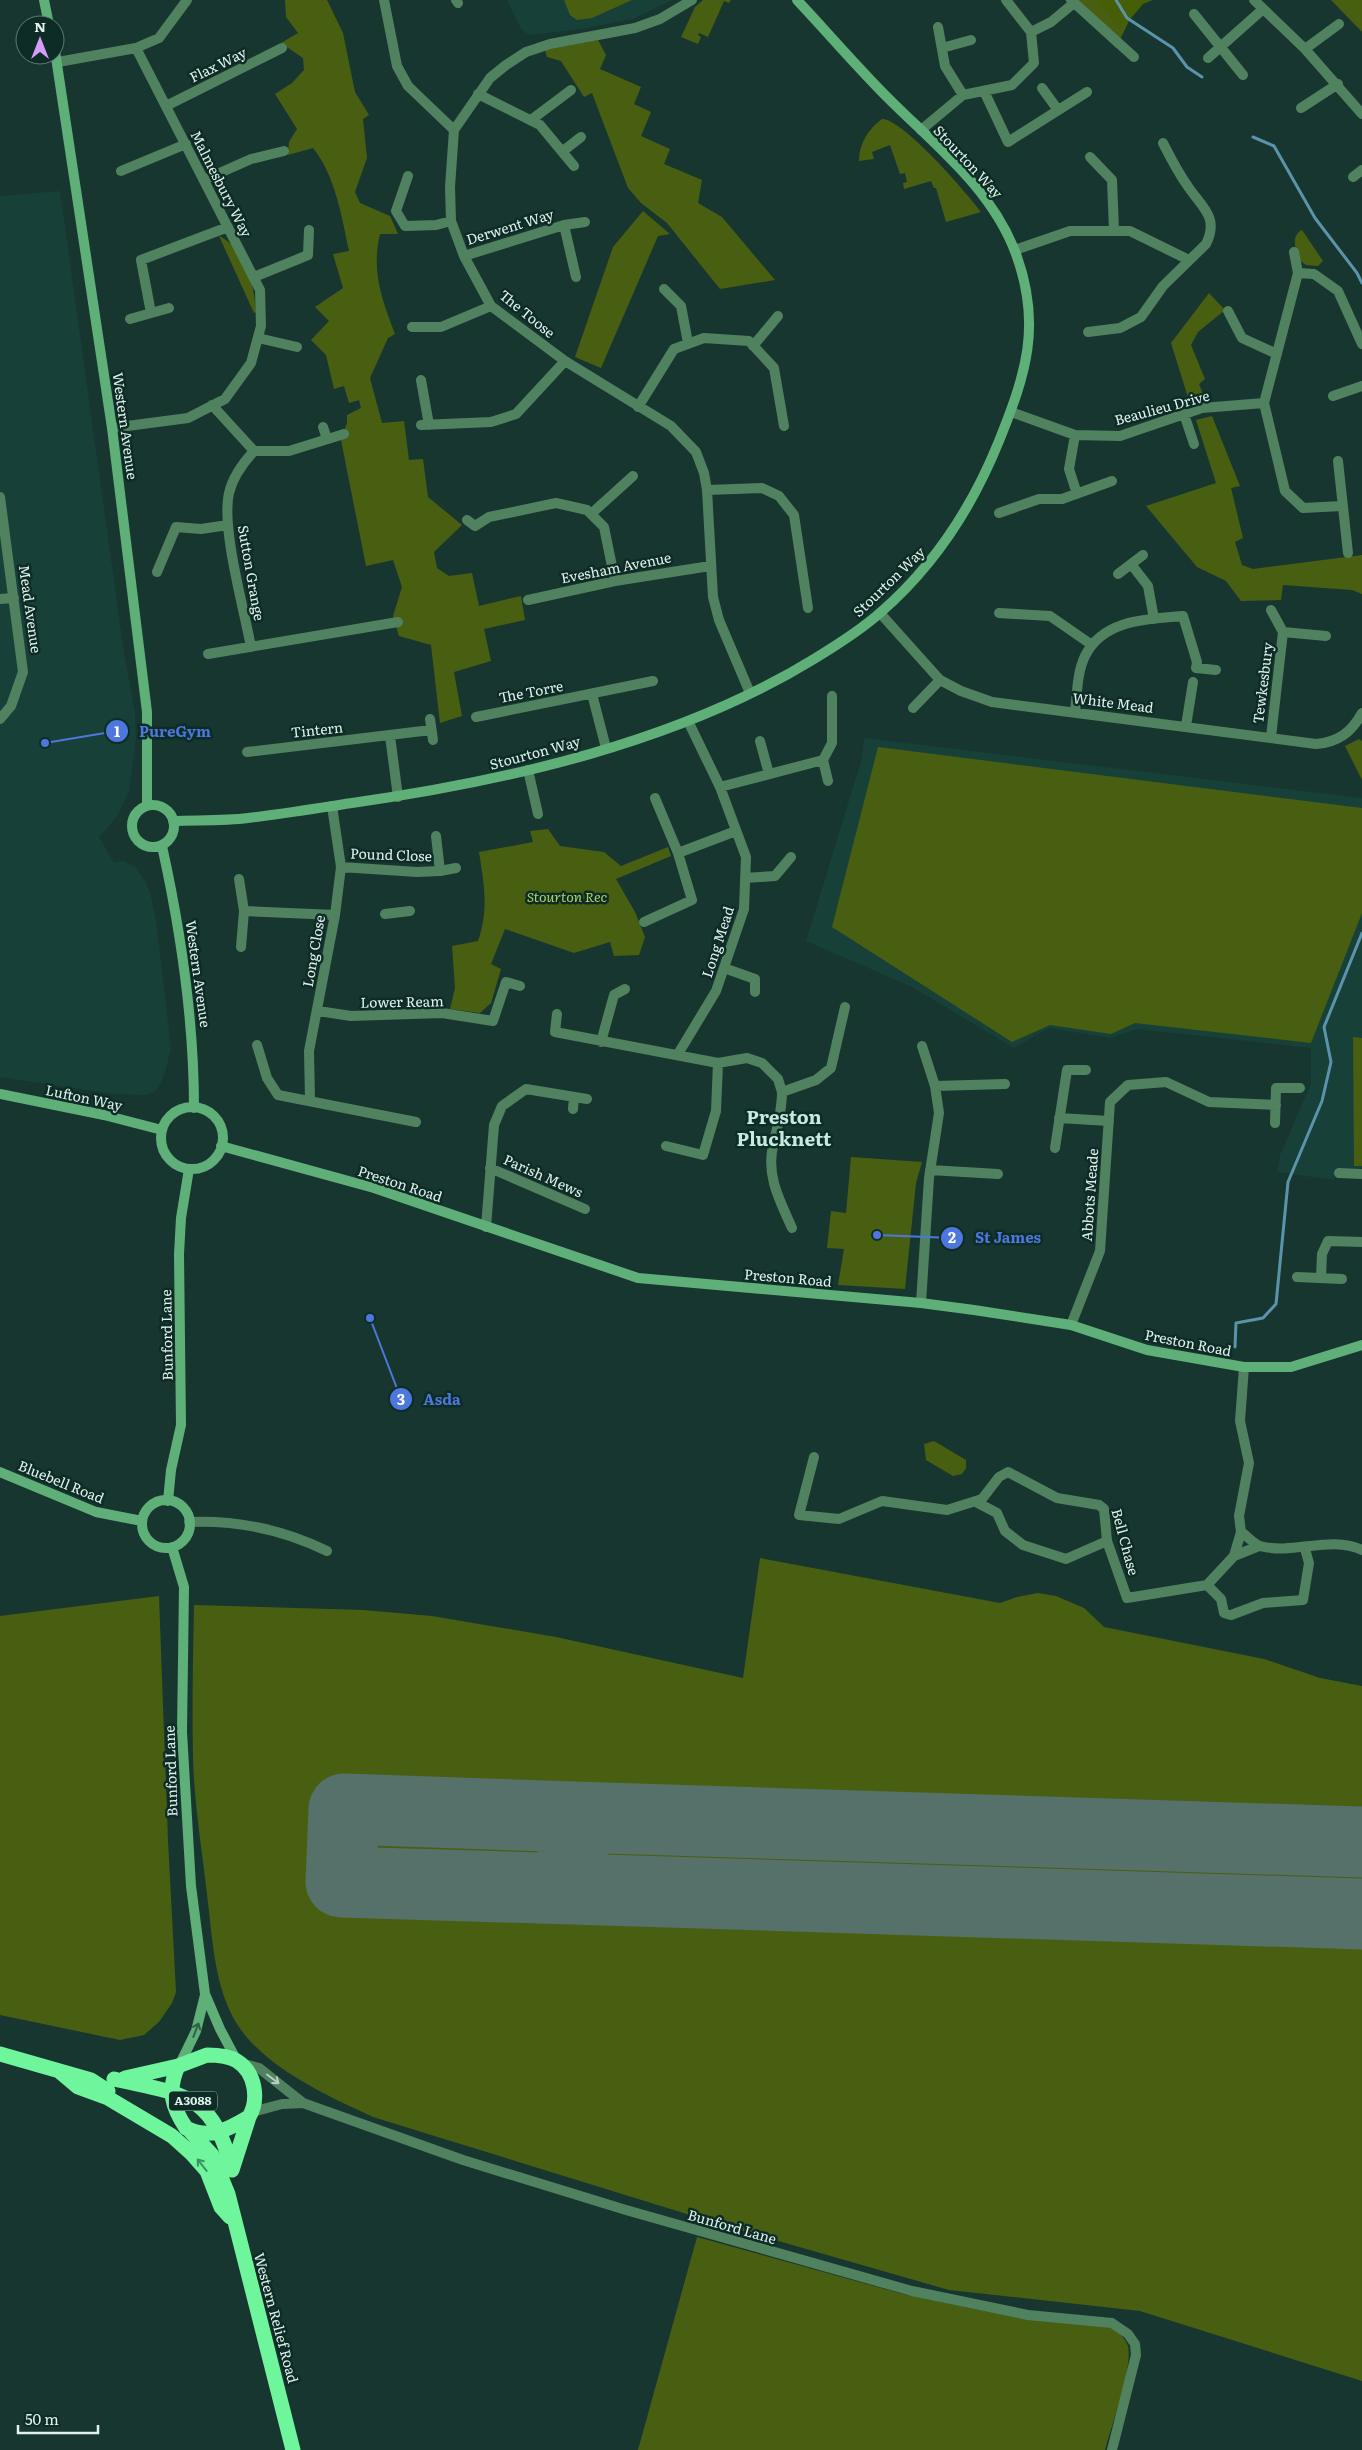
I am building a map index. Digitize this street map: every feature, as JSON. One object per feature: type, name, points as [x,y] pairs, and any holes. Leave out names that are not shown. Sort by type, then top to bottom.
[{"type":"highway","name":"A3088","points":[[0,2054],[91,2080],[176,2126],[188,2130]]},
{"type":"highway","points":[[238,2062],[222,2056],[207,2055],[179,2065],[171,2084],[171,2092],[175,2108],[188,2130],[206,2134],[220,2133],[250,2114]]},
{"type":"highway","name":"Western Relief Road","points":[[228,2194],[232,2169],[256,2097],[253,2083],[238,2062]]},
{"type":"highway","name":"A3088","points":[[91,2080],[114,2079],[179,2065]]},
{"type":"highway","points":[[59,2071],[78,2087],[115,2102],[145,2118],[179,2142],[207,2172],[215,2187],[220,2207],[234,2222]]},
{"type":"highway","name":"A3088","points":[[114,2079],[171,2092],[202,2107],[214,2120],[232,2169]]},
{"type":"highway","name":"Western Relief Road","points":[[188,2130],[212,2156],[228,2194],[293,2450]]},
{"type":"street","points":[[44,0],[47,15]]},
{"type":"street","points":[[65,61],[136,48],[159,38],[187,0]]},
{"type":"street","points":[[384,0],[397,66],[408,86],[454,130]]},
{"type":"street","name":"The Toose","points":[[692,0],[660,19],[635,28],[550,44],[526,52],[490,78],[454,130],[450,187],[451,221],[464,256],[491,306],[566,362],[588,373],[638,407],[671,426],[686,440],[699,459],[707,490],[713,596],[719,620],[750,693]]},
{"type":"street","name":"Stourton Way","points":[[174,821],[245,819],[398,797],[528,770],[606,748],[688,721],[750,693],[810,662],[880,613],[937,555],[954,532],[994,455],[1010,412],[1028,351],[1031,321],[1027,291],[1015,250],[989,202],[974,183],[886,96],[797,0]]},
{"type":"street","points":[[921,130],[963,95],[1012,85],[1034,63],[1031,32],[1006,0]]},
{"type":"street","points":[[1254,0],[1262,10],[1305,49],[1338,84],[1362,114]]},
{"type":"street","points":[[1031,32],[1051,22],[1072,2],[1134,57]]},
{"type":"street","points":[[1208,58],[1262,10]]},
{"type":"street","points":[[1194,14],[1243,75]]},
{"type":"street","points":[[1305,49],[1339,24]]},
{"type":"street","points":[[938,27],[945,66],[963,95]]},
{"type":"street","points":[[942,48],[971,40]]},
{"type":"street","name":"Malmesbury Way","points":[[112,428],[188,418],[225,399],[251,362],[261,326],[260,290],[136,48]]},
{"type":"street","name":"Flax Way","points":[[166,106],[282,48]]},
{"type":"street","name":"Western Avenue","points":[[58,65],[112,428],[146,712],[147,806]]},
{"type":"street","points":[[1301,108],[1338,84]]},
{"type":"street","points":[[1042,88],[1058,110]]},
{"type":"street","points":[[531,120],[571,90]]},
{"type":"street","points":[[984,90],[1008,142],[1087,92]]},
{"type":"street","points":[[478,94],[540,125],[574,166]]},
{"type":"street","points":[[1353,103],[1362,96]]},
{"type":"street","points":[[563,151],[581,137]]},
{"type":"street","points":[[121,171],[186,144]]},
{"type":"street","points":[[1088,332],[1120,328],[1141,317],[1163,286],[1206,244],[1210,235],[1210,220],[1205,206],[1190,190],[1163,144]]},
{"type":"street","points":[[204,180],[251,159],[284,152]]},
{"type":"street","points":[[1090,157],[1112,180],[1114,230]]},
{"type":"street","points":[[1353,177],[1362,170]]},
{"type":"street","points":[[408,176],[396,211],[405,226],[436,225],[451,221]]},
{"type":"street","name":"Derwent Way","points":[[464,256],[564,225],[585,222]]},
{"type":"street","name":"Derwent Way","points":[[564,225],[576,277]]},
{"type":"street","points":[[151,313],[141,260],[228,227]]},
{"type":"street","points":[[254,277],[308,255],[308,230]]},
{"type":"street","points":[[1015,250],[1070,231],[1114,230],[1130,231],[1189,260]]},
{"type":"street","points":[[1294,252],[1298,273],[1264,403],[1284,491],[1303,508],[1342,506]]},
{"type":"street","points":[[1298,273],[1314,274],[1338,291],[1362,344]]},
{"type":"street","points":[[664,289],[681,306],[688,343]]},
{"type":"street","points":[[412,327],[441,327],[491,306]]},
{"type":"street","points":[[130,319],[168,308]]},
{"type":"street","points":[[1228,311],[1242,338],[1277,354]]},
{"type":"street","points":[[754,346],[778,316]]},
{"type":"street","points":[[258,338],[297,347]]},
{"type":"street","points":[[638,407],[674,348],[704,338],[749,341],[774,368],[784,426]]},
{"type":"street","points":[[421,380],[425,425],[491,422],[516,414],[566,362]]},
{"type":"street","points":[[1333,396],[1362,386]]},
{"type":"street","name":"Beaulieu Drive","points":[[1010,412],[1074,435],[1120,436],[1202,408],[1264,403]]},
{"type":"street","points":[[212,405],[254,450],[289,451],[344,434]]},
{"type":"street","points":[[1184,414],[1194,444]]},
{"type":"street","points":[[323,427],[327,439]]},
{"type":"street","points":[[1074,435],[1069,469],[1077,494]]},
{"type":"street","name":"Sutton Grange","points":[[251,647],[228,526],[229,493],[240,466],[254,450]]},
{"type":"street","points":[[1338,461],[1348,553]]},
{"type":"street","points":[[591,514],[633,476]]},
{"type":"street","points":[[998,513],[1039,499],[1062,499],[1112,481]]},
{"type":"street","points":[[707,490],[762,488],[779,496],[794,515],[808,608]]},
{"type":"street","name":"Mead Avenue","points":[[0,497],[23,672],[11,706],[0,719]]},
{"type":"street","points":[[467,520],[475,526],[489,517],[556,503],[587,510],[604,527],[615,581]]},
{"type":"street","points":[[157,572],[176,527],[201,529],[228,526]]},
{"type":"street","points":[[1118,574],[1143,555]]},
{"type":"street","points":[[1130,564],[1148,586],[1154,619]]},
{"type":"street","name":"Evesham Avenue","points":[[528,600],[615,581],[710,566]]},
{"type":"street","points":[[0,599],[14,598]]},
{"type":"street","name":"Tewkesbury","points":[[1271,736],[1283,632],[1272,610]]},
{"type":"street","name":"White Mead","points":[[880,613],[940,680],[961,691],[992,702],[1271,736],[1316,744],[1331,742],[1343,737],[1356,723],[1362,713]]},
{"type":"street","points":[[999,613],[1050,616],[1092,645]]},
{"type":"street","points":[[1075,712],[1084,656],[1099,636],[1117,626],[1183,616],[1197,662],[1186,726]]},
{"type":"street","points":[[208,654],[398,622]]},
{"type":"street","name":"Tewkesbury","points":[[1283,632],[1326,636]]},
{"type":"street","points":[[1195,675],[1216,670]]},
{"type":"street","points":[[913,708],[940,680]]},
{"type":"street","name":"The Torre","points":[[476,715],[653,681]]},
{"type":"street","points":[[592,694],[606,748]]},
{"type":"street","points":[[828,781],[823,760],[832,743],[832,696]]},
{"type":"street","name":"Tintern","points":[[247,752],[390,736],[432,735],[430,719]]},
{"type":"street","name":"Long Mead","points":[[678,1054],[716,991],[724,968],[744,909],[746,857],[720,787],[688,721]]},
{"type":"street","points":[[390,736],[398,797]]},
{"type":"street","points":[[760,741],[769,774]]},
{"type":"street","points":[[720,787],[823,760]]},
{"type":"street","points":[[528,770],[538,814]]},
{"type":"street","points":[[644,922],[692,900],[678,853],[655,798]]},
{"type":"street","points":[[147,806],[160,807],[166,810],[174,821],[171,838],[162,846],[149,847],[143,845],[132,830],[137,813],[147,806]]},
{"type":"street","name":"Long Close","points":[[310,1101],[309,1051],[335,915],[341,867],[332,806]]},
{"type":"street","points":[[678,853],[736,831]]},
{"type":"street","name":"Pound Close","points":[[436,836],[440,870]]},
{"type":"street","name":"Western Avenue","points":[[162,846],[173,897],[188,1005],[193,1046],[194,1108]]},
{"type":"street","points":[[745,878],[775,876],[791,857]]},
{"type":"street","name":"Pound Close","points":[[341,867],[417,872],[456,868]]},
{"type":"street","points":[[239,879],[244,911],[241,947]]},
{"type":"street","points":[[244,911],[335,915]]},
{"type":"street","points":[[385,914],[410,911]]},
{"type":"street","points":[[724,968],[755,979],[755,992]]},
{"type":"street","name":"Lower Ream","points":[[318,1011],[351,1016],[442,1013],[493,1021],[506,982],[520,986]]},
{"type":"street","points":[[601,1042],[614,995],[625,989]]},
{"type":"street","points":[[782,1092],[816,1080],[831,1068],[845,1007]]},
{"type":"street","points":[[557,1014],[554,1034],[678,1054],[718,1063],[747,1058],[762,1064],[778,1079],[782,1092],[782,1104],[772,1148],[771,1172],[774,1190],[792,1228]]},
{"type":"street","points":[[257,1045],[267,1078],[278,1095],[416,1122]]},
{"type":"street","points":[[921,1303],[930,1170],[939,1113],[935,1086],[922,1046]]},
{"type":"street","points":[[666,1146],[703,1155],[716,1111],[718,1063]]},
{"type":"street","points":[[1055,1148],[1067,1070],[1086,1070]]},
{"type":"street","name":"Abbots Meade","points":[[1071,1325],[1100,1251],[1110,1102],[1128,1085],[1166,1082],[1208,1102],[1276,1105]]},
{"type":"street","points":[[935,1086],[1005,1084]]},
{"type":"street","points":[[1275,1123],[1276,1088],[1300,1088]]},
{"type":"street","points":[[486,1227],[494,1126],[502,1106],[526,1089],[588,1099]]},
{"type":"street","name":"Lufton Way","points":[[0,1094],[104,1115],[162,1130]]},
{"type":"street","points":[[572,1109],[574,1097]]},
{"type":"street","points":[[184,1108],[194,1108],[211,1114],[217,1121],[221,1129],[221,1146],[218,1154],[206,1166],[189,1169],[179,1166],[165,1154],[161,1138],[162,1130],[166,1120],[174,1113],[184,1108]]},
{"type":"street","points":[[1060,1118],[1109,1121]]},
{"type":"street","name":"Preston Road","points":[[221,1146],[374,1188],[638,1278],[921,1303],[1071,1325],[1147,1350],[1244,1368],[1291,1367],[1362,1344]]},
{"type":"street","name":"Parish Mews","points":[[490,1168],[584,1209]]},
{"type":"street","name":"Bunford Lane","points":[[168,1501],[171,1470],[180,1425],[179,1254],[181,1218],[189,1169]]},
{"type":"street","points":[[930,1170],[998,1174]]},
{"type":"street","points":[[1338,1174],[1362,1174]]},
{"type":"street","points":[[1322,1278],[1322,1254],[1328,1241],[1362,1242]]},
{"type":"street","points":[[1296,1277],[1342,1279]]},
{"type":"street","points":[[1234,1556],[1241,1532],[1239,1516],[1249,1463],[1240,1422],[1244,1368]]},
{"type":"street","points":[[814,1457],[800,1515],[838,1519],[882,1502],[947,1510],[976,1502],[997,1513],[1005,1531],[1022,1545],[1066,1559],[1107,1541]]},
{"type":"street","name":"Bluebell Road","points":[[0,1472],[96,1512],[142,1521]]},
{"type":"street","name":"Bell Chase","points":[[976,1502],[982,1499],[999,1477],[1008,1472],[1058,1498],[1098,1505],[1104,1509],[1107,1541],[1127,1598],[1207,1585]]},
{"type":"street","points":[[161,1501],[168,1501],[183,1508],[189,1522],[187,1535],[178,1545],[172,1547],[156,1546],[150,1542],[142,1529],[142,1521],[148,1508],[161,1501]]},
{"type":"street","points":[[189,1522],[238,1523],[267,1529],[310,1543],[327,1551]]},
{"type":"street","points":[[1241,1532],[1259,1546]]},
{"type":"street","points":[[1305,1549],[1309,1563],[1303,1600],[1263,1603],[1231,1615],[1224,1613],[1221,1599],[1207,1585],[1234,1556],[1259,1546],[1305,1549],[1323,1544],[1355,1547],[1362,1550]]},
{"type":"street","name":"Bunford Lane","points":[[172,1547],[184,1587],[182,1732],[187,1833],[205,1994],[220,2030],[238,2062],[259,2068],[303,2103],[463,2160],[851,2276],[912,2291],[1028,2315],[1112,2323],[1120,2327],[1135,2344],[1134,2366],[1112,2450]]},
{"type":"street","name":"Bunford Lane","points":[[179,2065],[196,2031],[205,1994]]},
{"type":"street","name":"Bunford Lane","points":[[250,2114],[282,2104],[303,2103]]},
{"type":"shaded area","points":[[507,0],[672,0],[633,19],[582,29],[529,35],[521,29]]},
{"type":"shaded area","points":[[60,191],[124,653],[135,712],[136,739],[129,791],[116,818],[99,837],[114,863],[124,861],[135,867],[150,892],[156,920],[171,1047],[166,1070],[160,1084],[156,1091],[146,1095],[113,1094],[0,1077],[0,196]]},
{"type":"shaded area","points":[[864,738],[1362,798],[1362,1168],[1336,1168],[1334,1180],[1277,1172],[1280,1155],[1311,1084],[1311,1048],[1137,1029],[1110,1038],[1049,1028],[1014,1048],[912,987],[806,941],[862,758]]},
{"type":"green space","points":[[285,0],[327,0],[343,33],[355,92],[369,115],[363,119],[367,158],[355,192],[360,203],[390,216],[398,234],[380,234],[377,273],[382,297],[395,334],[388,338],[370,378],[382,423],[404,421],[409,460],[423,459],[428,497],[462,525],[434,552],[437,568],[449,576],[472,573],[479,606],[521,596],[525,620],[484,629],[491,661],[454,672],[462,716],[440,723],[431,645],[399,636],[393,616],[402,587],[393,560],[366,566],[341,440],[347,423],[347,415],[361,408],[359,400],[349,403],[344,386],[334,389],[326,355],[311,340],[329,321],[315,307],[343,288],[333,254],[349,251],[337,197],[321,159],[313,148],[288,155],[289,142],[297,129],[275,94],[292,83],[304,70],[303,58],[281,43],[298,33],[286,17]]},
{"type":"green space","points":[[564,0],[632,0],[592,18],[577,20],[570,15]]},
{"type":"green space","points":[[703,0],[731,0],[729,3],[724,1],[708,37],[699,33],[698,35],[701,37],[698,44],[681,37],[695,7]]},
{"type":"green space","points":[[1065,0],[1139,0],[1116,48]]},
{"type":"green space","points":[[1100,0],[1153,0],[1143,4],[1121,30],[1102,7]]},
{"type":"green space","points":[[1331,0],[1362,0],[1362,32]]},
{"type":"green space","points":[[598,40],[606,55],[600,69],[641,87],[634,104],[651,112],[641,136],[670,149],[664,164],[702,180],[698,203],[722,217],[775,280],[720,289],[667,223],[641,203],[628,188],[592,93],[584,97],[561,61],[547,57],[545,50]]},
{"type":"green space","points":[[882,119],[892,122],[919,143],[963,189],[981,212],[946,222],[936,188],[934,188],[931,181],[904,189],[903,183],[907,182],[905,173],[900,174],[890,145],[872,152],[874,159],[859,161],[865,137],[872,127]]},
{"type":"green space","points":[[643,211],[670,234],[658,236],[601,368],[575,357],[613,247]]},
{"type":"green space","points":[[1302,230],[1323,261],[1318,266],[1306,265],[1299,260],[1295,248],[1295,239]]},
{"type":"green space","points":[[219,236],[236,249],[247,268],[255,301],[256,312],[254,313]]},
{"type":"green space","points":[[1209,293],[1225,310],[1198,332],[1191,345],[1205,379],[1199,384],[1207,404],[1191,407],[1171,343]]},
{"type":"green space","points":[[1212,416],[1240,486],[1231,488],[1243,538],[1235,542],[1242,565],[1253,569],[1362,555],[1362,594],[1352,590],[1283,585],[1281,600],[1241,601],[1226,581],[1197,567],[1146,506],[1216,483],[1196,420]]},
{"type":"green space","points":[[1359,739],[1362,741],[1362,780],[1345,746]]},
{"type":"green space","points":[[878,747],[1362,808],[1362,913],[1311,1043],[1135,1023],[1111,1034],[1050,1025],[1012,1042],[832,927]]},
{"type":"green space","name":"Stourton Rec","points":[[548,829],[560,846],[604,852],[621,866],[668,847],[671,856],[616,879],[635,912],[645,937],[639,955],[614,956],[610,942],[574,953],[505,929],[491,964],[501,969],[491,1003],[480,1013],[450,1009],[455,988],[452,946],[478,941],[481,930],[484,886],[479,852],[533,842],[530,831]]},
{"type":"green space","points":[[1353,1037],[1362,1038],[1362,1166],[1354,1166]]},
{"type":"green space","points":[[851,1157],[922,1162],[916,1183],[905,1289],[838,1285],[844,1249],[827,1248],[831,1211],[846,1213]]},
{"type":"green space","points":[[934,1441],[966,1460],[966,1468],[962,1474],[953,1476],[926,1460],[924,1444]]},
{"type":"green space","points":[[760,1558],[1000,1603],[1038,1593],[1056,1596],[1084,1608],[1104,1627],[1264,1659],[1320,1678],[1362,1686],[1362,2381],[1140,2311],[949,2290],[716,2223],[373,2117],[317,2090],[280,2067],[263,2054],[237,2024],[219,1981],[197,1812],[193,1738],[194,1605],[363,1610],[432,1616],[556,1637],[743,1678]]},
{"type":"green space","points":[[159,1596],[168,1841],[176,1992],[172,2003],[159,2022],[144,2035],[120,2040],[0,2015],[0,1616]]},
{"type":"green space","points":[[697,2237],[903,2294],[984,2311],[1113,2328],[1127,2343],[1129,2356],[1125,2382],[1105,2450],[638,2450]]},
{"type":"waterway","points":[[1116,0],[1127,18],[1173,48],[1187,67],[1202,77]]},
{"type":"waterway","points":[[1253,137],[1274,146],[1315,218],[1357,273],[1362,283]]},
{"type":"waterway","points":[[1235,1347],[1236,1323],[1263,1318],[1276,1304],[1288,1182],[1322,1101],[1331,1062],[1324,1027],[1362,933]]},
{"type":"runway","points":[[344,1809],[574,1817],[572,1889],[341,1882],[344,1809]]},
{"type":"runway","points":[[1362,1842],[574,1817],[572,1889],[1362,1914]]},
{"type":"place","name":"PureGym","points":[[45,743]]},
{"type":"place","name":"St James","points":[[877,1235]]},
{"type":"place","name":"Asda","points":[[370,1318]]},
{"type":"district","name":"Preston Plucknett","points":[[784,1128]]}]
